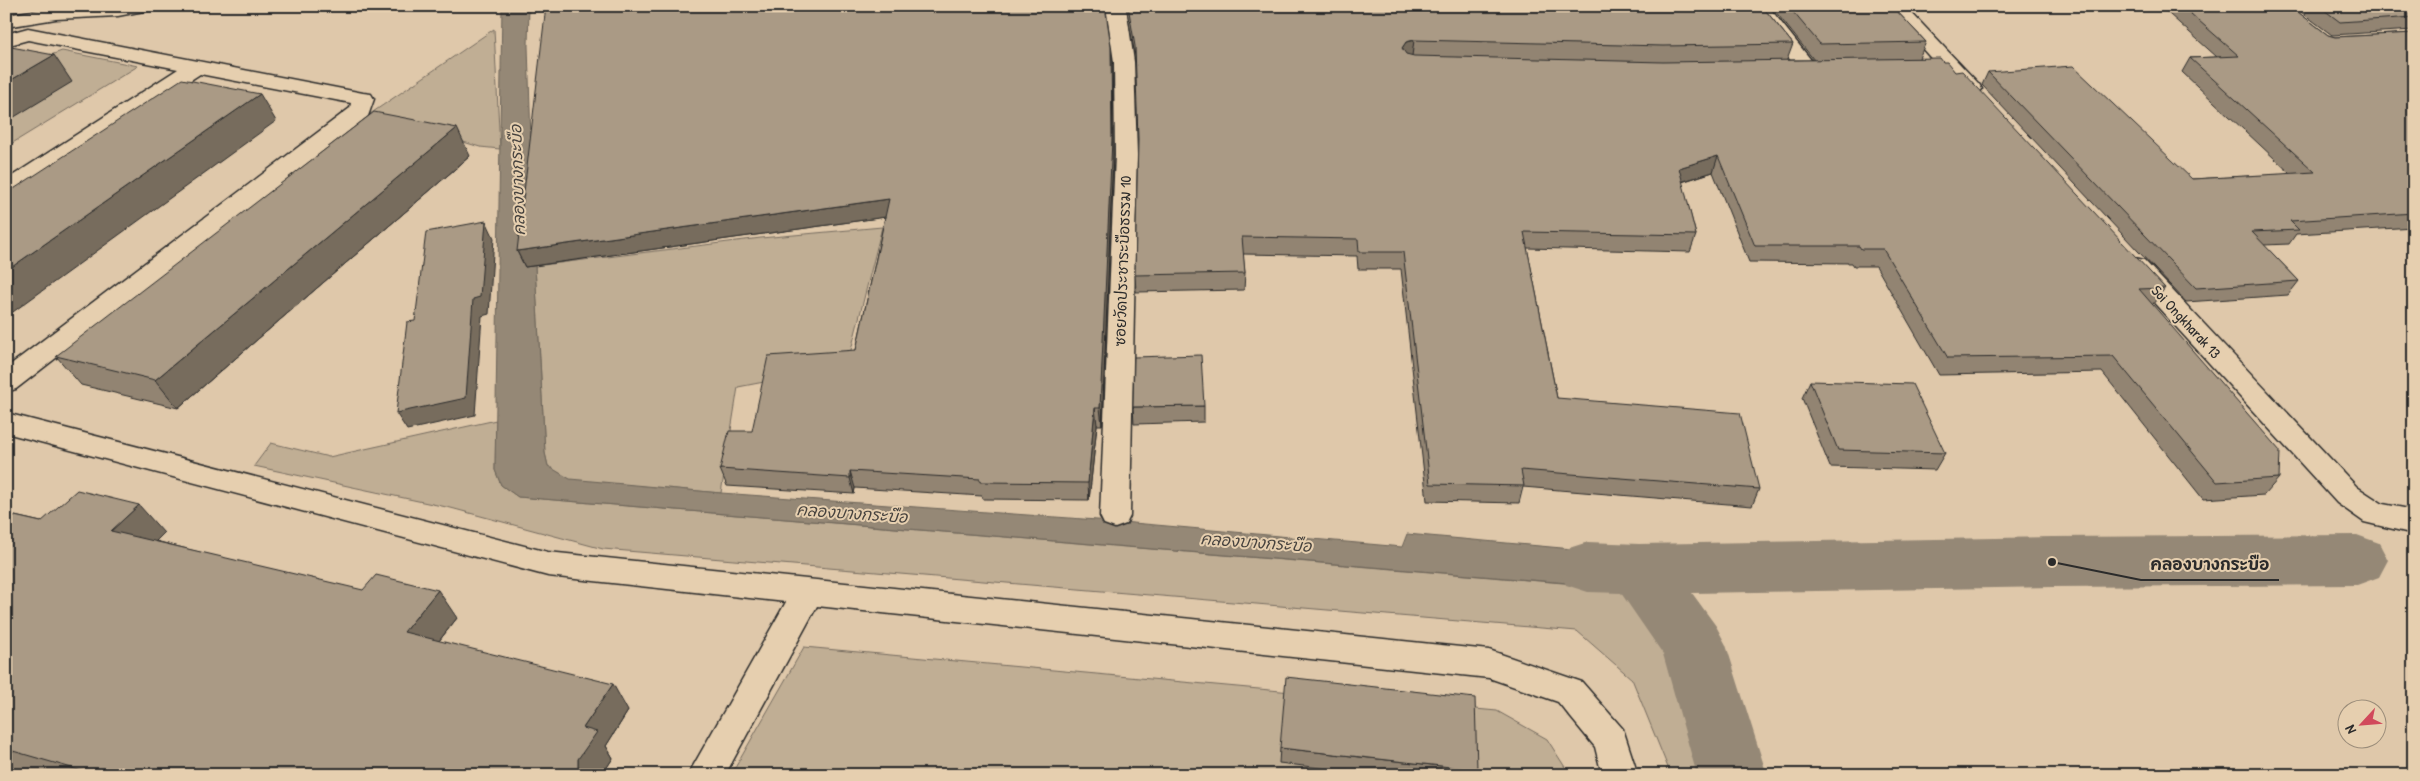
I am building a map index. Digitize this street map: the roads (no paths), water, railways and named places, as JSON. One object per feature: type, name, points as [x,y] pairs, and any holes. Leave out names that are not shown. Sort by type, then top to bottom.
[{"type":"street","points":[[6,21],[56,13],[118,10],[142,6]]},
{"type":"street","name":"ซอยวัดประชาระบือธรรม 10","points":[[1115,516],[1126,155],[1124,62],[1116,6]]},
{"type":"street","points":[[1757,6],[1818,68],[1778,69]]},
{"type":"street","points":[[1894,6],[1989,108]]},
{"type":"street","points":[[6,40],[28,34],[363,99],[360,111],[6,382]]},
{"type":"street","points":[[1921,66],[1949,66]]},
{"type":"street","points":[[6,190],[196,67]]},
{"type":"street","name":"Soi Ongkharak 13","points":[[2121,251],[2347,495],[2374,514],[2414,522]]},
{"type":"street","points":[[6,423],[548,564],[1490,664],[1570,692],[1611,740],[1620,775]]},
{"type":"street","points":[[706,775],[809,591]]},
{"type":"water","points":[[502,6],[529,6],[528,46],[535,266],[545,453],[548,466],[570,479],[721,493],[1111,521],[1402,547],[1407,534],[1672,558],[1665,591],[518,497],[501,485],[495,470]]},
{"type":"waterway","name":"คลองบางกระบือ","points":[[1639,569],[2052,562],[2357,560]]},
{"type":"waterway","name":"คลองบางกระบือ","points":[[1588,567],[1639,569]]},
{"type":"waterway","name":"คลองบางกระบือ","points":[[1639,569],[1693,645],[1732,775]]},
{"type":"place","name":"คลองบางกระบือ","points":[[2052,562]]}]
